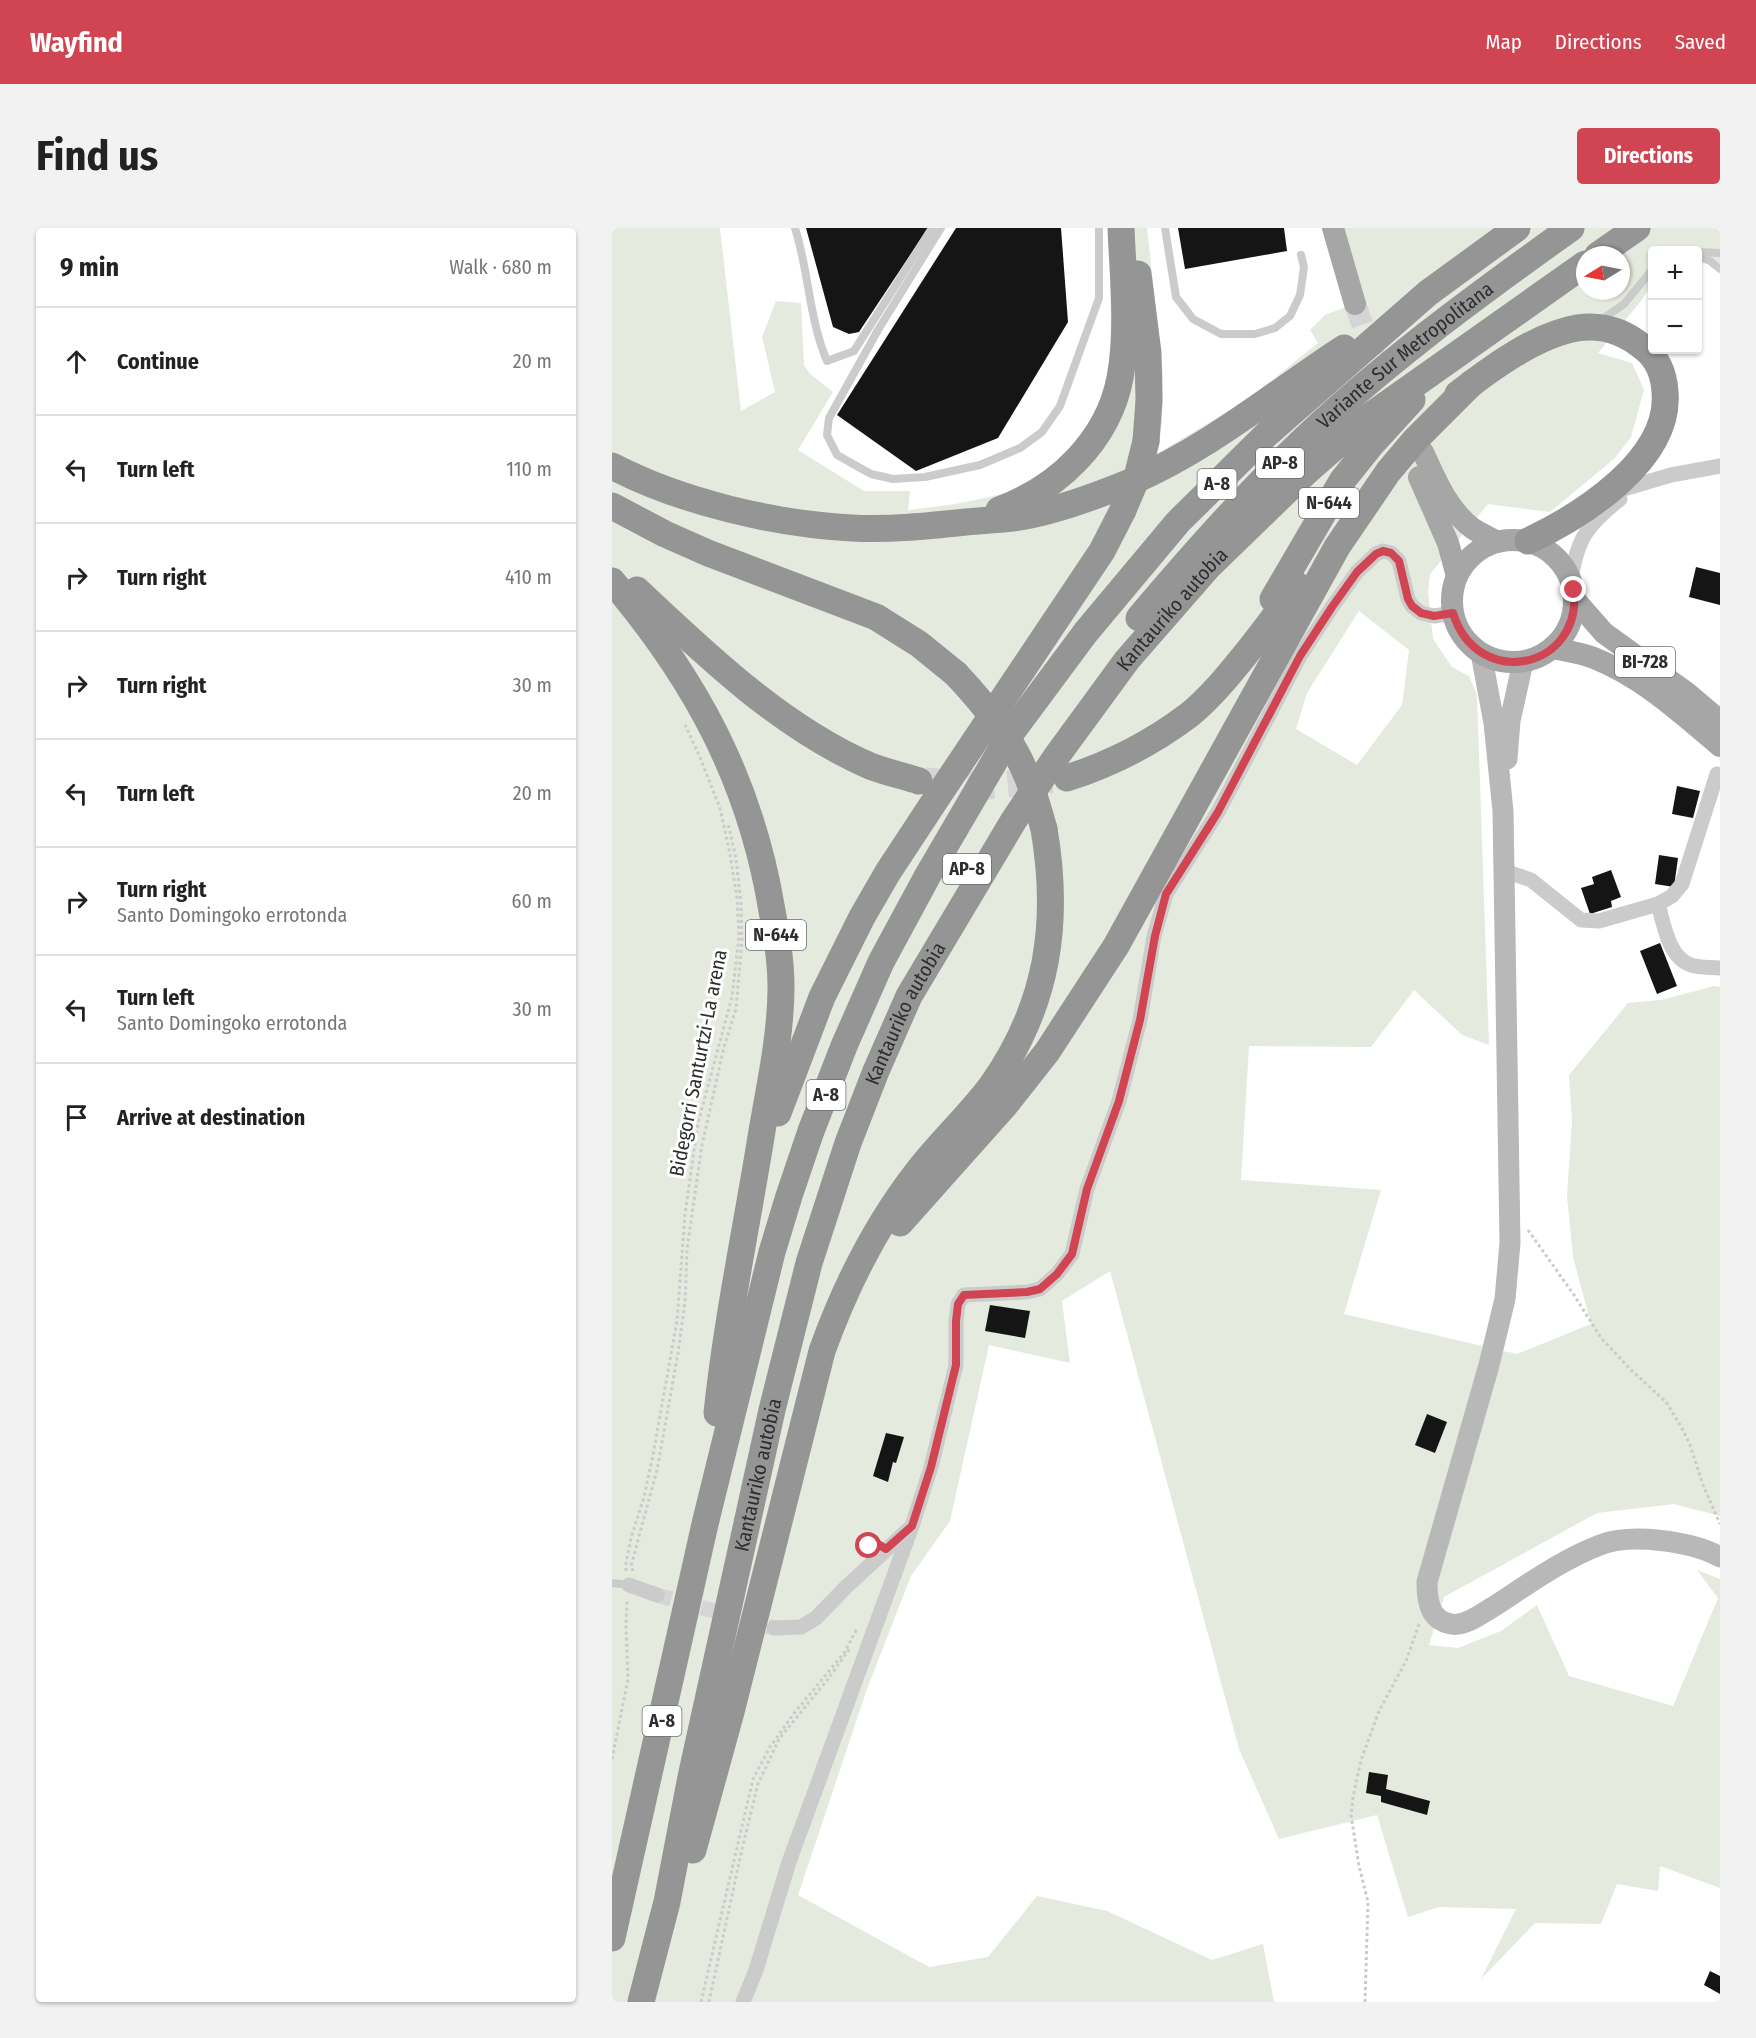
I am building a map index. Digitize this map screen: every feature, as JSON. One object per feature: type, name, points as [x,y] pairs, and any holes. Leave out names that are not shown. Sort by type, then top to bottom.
[{"type":"highway","points":[[964,522],[1016,504],[1055,481],[1077,461],[1094,439],[1110,409],[1120,379],[1124,328],[1121,228]]},
{"type":"highway","points":[[705,1524],[723,1359],[755,1178],[787,1086],[822,997],[862,917],[888,872],[1102,552],[1124,510],[1137,477],[1146,441],[1149,400],[1148,353],[1132,228]]},
{"type":"highway","name":"Kantauriko autobia","points":[[612,1938],[705,1524],[772,1252],[811,1131],[844,1046],[881,962],[966,809],[1011,734],[1086,632],[1178,522],[1268,433],[1428,293],[1517,228]]},
{"type":"highway","name":"Variante Sur Metropolitana","points":[[909,996],[954,892],[996,817],[1034,758],[1116,644],[1202,543],[1290,453],[1432,329],[1571,228]]},
{"type":"highway","points":[[1611,246],[1637,228]]},
{"type":"highway","name":"Kantauriko autobia","points":[[641,2002],[667,1902],[691,1777],[747,1522],[809,1263],[848,1143],[909,996],[1014,820],[1056,757],[1127,660],[1209,566],[1306,472],[1370,416],[1576,270]]},
{"type":"highway","points":[[612,466],[686,496],[749,514],[802,523],[853,528],[905,528],[1021,517],[1057,508],[1132,481],[1174,461],[1428,293]]},
{"type":"highway","points":[[1236,665],[1282,608],[1347,508],[1381,464],[1438,409],[1504,361],[1558,333],[1575,328],[1592,327],[1607,328],[1622,334],[1636,341],[1650,353],[1658,364],[1664,380],[1666,401],[1662,422],[1642,459],[1600,496],[1558,526],[1528,541]]},
{"type":"highway","name":"N-644","points":[[1067,778],[1118,758],[1153,740],[1190,714],[1213,692],[1236,665],[1342,481],[1370,446],[1449,359]]},
{"type":"highway","points":[[849,1287],[902,1219],[1006,1104],[1047,1052],[1116,946],[1336,547],[1388,472],[1415,440],[1472,384]]},
{"type":"highway","points":[[612,506],[664,534],[708,553],[876,617],[919,644],[956,674],[980,699],[1005,734],[1027,776],[1044,829],[1051,868],[1052,916],[1046,962],[1036,1000],[1016,1046],[991,1086],[918,1171],[879,1226],[836,1313],[822,1351],[731,1712],[689,1864],[667,1902]]},
{"type":"highway","points":[[612,567],[722,667],[794,723],[855,759],[919,781]]},
{"type":"highway","name":"N-644","points":[[612,581],[669,654],[700,703],[729,762],[750,817],[767,877],[778,947],[781,986],[779,1022],[755,1178]]},
{"type":"main road","points":[[1333,228],[1361,302],[1347,228]]},
{"type":"main road","points":[[1457,576],[1419,459],[1454,510],[1471,527],[1497,542]]},
{"type":"main road","points":[[1528,541],[1512,539],[1497,542],[1480,549],[1466,561],[1457,576],[1452,594],[1453,613],[1463,636],[1481,653],[1494,660],[1523,662],[1539,657],[1553,648],[1565,634],[1572,618],[1573,590]]},
{"type":"main road","name":"BI-728","points":[[1528,541],[1546,549],[1561,562],[1573,590],[1604,633],[1687,693],[1720,721]]},
{"type":"main road","name":"BI-728","points":[[1553,648],[1592,657],[1621,670],[1675,708],[1720,746]]},
{"type":"street","points":[[1600,496],[1716,464]]},
{"type":"street","points":[[1573,590],[1575,556],[1586,530],[1638,484]]},
{"type":"street","points":[[743,2002],[756,1970],[789,1862],[912,1526],[931,1467],[956,1365],[958,1304],[964,1295],[1027,1292],[1040,1289],[1057,1274],[1072,1254],[1087,1189],[1119,1101],[1137,1031],[1155,936],[1166,894],[1218,812],[1300,656],[1357,572],[1376,554],[1383,551],[1391,553],[1399,561],[1408,599],[1412,606],[1421,613],[1434,616],[1453,613]]},
{"type":"street","points":[[1481,653],[1494,723],[1503,811],[1510,1242],[1505,1299],[1474,1420],[1427,1582],[1427,1603],[1436,1618],[1453,1625],[1473,1619],[1564,1562],[1602,1544],[1666,1540],[1720,1557]]},
{"type":"street","points":[[1503,811],[1510,722],[1523,662]]},
{"type":"street","points":[[1505,871],[1531,880],[1581,920],[1599,921],[1658,904],[1672,896],[1682,884],[1717,774]]},
{"type":"street","points":[[1658,904],[1670,942],[1678,957],[1691,966],[1720,968]]},
{"type":"street","points":[[774,1628],[801,1627],[816,1618],[912,1526]]},
{"type":"street","points":[[631,1579],[657,1595]]},
{"type":"lane","points":[[795,228],[803,254],[815,326],[827,361],[854,351],[932,228]]},
{"type":"lane","points":[[940,228],[878,330],[829,418],[827,435],[837,454],[871,474],[894,479],[925,477],[980,465],[1020,448],[1042,432],[1060,406],[1099,298],[1099,228]]},
{"type":"lane","points":[[1165,228],[1176,297],[1193,319],[1221,334],[1255,334],[1275,328],[1290,316],[1300,295],[1304,267],[1301,255]]},
{"type":"lane","points":[[1702,254],[1720,253]]},
{"type":"lane","points":[[1702,256],[1720,269]]},
{"type":"lane","points":[[1592,327],[1623,304],[1648,276]]},
{"type":"lane","points":[[612,1583],[631,1579]]},
{"type":"path","name":"Bidegorri Santurtzi-La arena","points":[[686,721],[705,757],[726,813],[736,859],[742,940],[736,1009],[711,1098],[693,1195],[687,1249],[685,1302],[678,1353],[657,1470],[631,1566],[631,1579],[626,1571],[626,1563],[653,1455],[677,1321],[685,1214],[698,1123],[732,997],[739,936],[735,887],[720,808],[686,721]]},
{"type":"path","points":[[1510,1208],[1551,1261],[1601,1338],[1666,1402],[1690,1445],[1703,1485],[1720,1524]]},
{"type":"path","points":[[612,1759],[628,1678],[626,1627],[631,1579]]},
{"type":"path","points":[[1365,2002],[1368,1902],[1359,1866],[1351,1815],[1353,1797],[1361,1760],[1379,1711],[1406,1661],[1419,1624],[1429,1606]]},
{"type":"path","points":[[701,2002],[753,1779],[770,1747],[795,1712],[844,1653],[862,1621]]},
{"type":"path","points":[[709,2002],[758,1784],[779,1739],[828,1679],[862,1628]]},
{"type":"shaded area","points":[[612,228],[720,228],[741,411],[775,392],[762,337],[776,301],[801,303],[804,365],[810,374],[833,392],[798,450],[864,491],[910,491],[908,510],[956,504],[1003,494],[1037,476],[1067,453],[1089,422],[1100,401],[1111,363],[1110,228],[1147,228],[1163,373],[1162,421],[1158,453],[1250,398],[1318,343],[1310,330],[1325,315],[1346,307],[1325,228],[1720,228],[1720,264],[1702,253],[1702,246],[1648,246],[1648,290],[1598,353],[1632,363],[1644,390],[1631,437],[1614,459],[1550,512],[1488,504],[1430,574],[1428,592],[1433,639],[1452,667],[1469,676],[1477,695],[1489,1045],[1462,1035],[1414,990],[1371,1047],[1249,1046],[1241,1180],[1381,1190],[1344,1314],[1517,1354],[1591,1324],[1573,1257],[1567,1196],[1572,1122],[1569,1075],[1628,1003],[1661,1000],[1714,986],[1720,987],[1720,1516],[1674,1504],[1597,1513],[1444,1597],[1429,1645],[1458,1648],[1501,1631],[1537,1605],[1569,1676],[1673,1706],[1718,1598],[1697,1570],[1720,1579],[1720,1888],[1660,1866],[1658,1891],[1617,1884],[1601,1924],[1535,1923],[1481,1979],[1516,1909],[1439,1907],[1408,1917],[1377,1815],[1279,1839],[1239,1749],[1110,1271],[1062,1301],[1070,1363],[989,1345],[950,1521],[911,1576],[867,1689],[798,1895],[929,1967],[988,1957],[1037,1896],[1107,1911],[1212,1960],[1263,1944],[1274,2002],[612,2002]],"holes":[[[1359,611],[1409,650],[1402,705],[1357,765],[1296,729],[1307,693]]]},
{"type":"building","points":[[806,228],[928,228],[859,332],[849,334],[833,327]]},
{"type":"building","points":[[956,228],[1061,228],[1068,322],[998,438],[916,471],[837,415]]},
{"type":"building","points":[[1178,228],[1284,228],[1287,251],[1185,269]]},
{"type":"building","points":[[1696,567],[1720,573],[1720,605],[1689,597]]},
{"type":"building","points":[[1677,786],[1700,791],[1693,818],[1672,814]]},
{"type":"building","points":[[1659,855],[1678,858],[1674,887],[1655,884]]},
{"type":"building","points":[[1611,870],[1621,897],[1611,901],[1612,907],[1590,914],[1581,888],[1594,884],[1592,877]]},
{"type":"building","points":[[1660,943],[1677,986],[1657,994],[1640,951]]},
{"type":"building","points":[[990,1305],[1030,1311],[1025,1338],[985,1331]]},
{"type":"building","points":[[1427,1414],[1447,1422],[1435,1453],[1415,1445]]},
{"type":"building","points":[[886,1433],[904,1437],[896,1463],[893,1462],[888,1482],[873,1476]]},
{"type":"building","points":[[1369,1772],[1388,1775],[1386,1789],[1430,1801],[1427,1815],[1381,1802],[1381,1796],[1366,1793]]},
{"type":"building","points":[[1710,1971],[1720,1976],[1720,1994],[1704,1985]]},
{"type":"tunnel","points":[[1355,304],[1375,359]]},
{"type":"tunnel","points":[[926,781],[988,786],[1052,780]]},
{"type":"tunnel","points":[[657,1595],[774,1628]]},
{"type":"route","points":[[869,1546],[878,1544],[886,1549],[912,1526],[931,1467],[956,1365],[956,1321],[958,1304],[964,1295],[1027,1292],[1040,1289],[1057,1274],[1072,1254],[1087,1189],[1119,1101],[1140,1020],[1155,936],[1166,894],[1218,812],[1300,656],[1357,572],[1376,554],[1383,551],[1391,553],[1399,561],[1408,599],[1412,606],[1421,613],[1434,616],[1453,613],[1456,625],[1471,646],[1494,660],[1509,662],[1523,662],[1539,657],[1553,648],[1565,634],[1572,618],[1574,590]]}]
